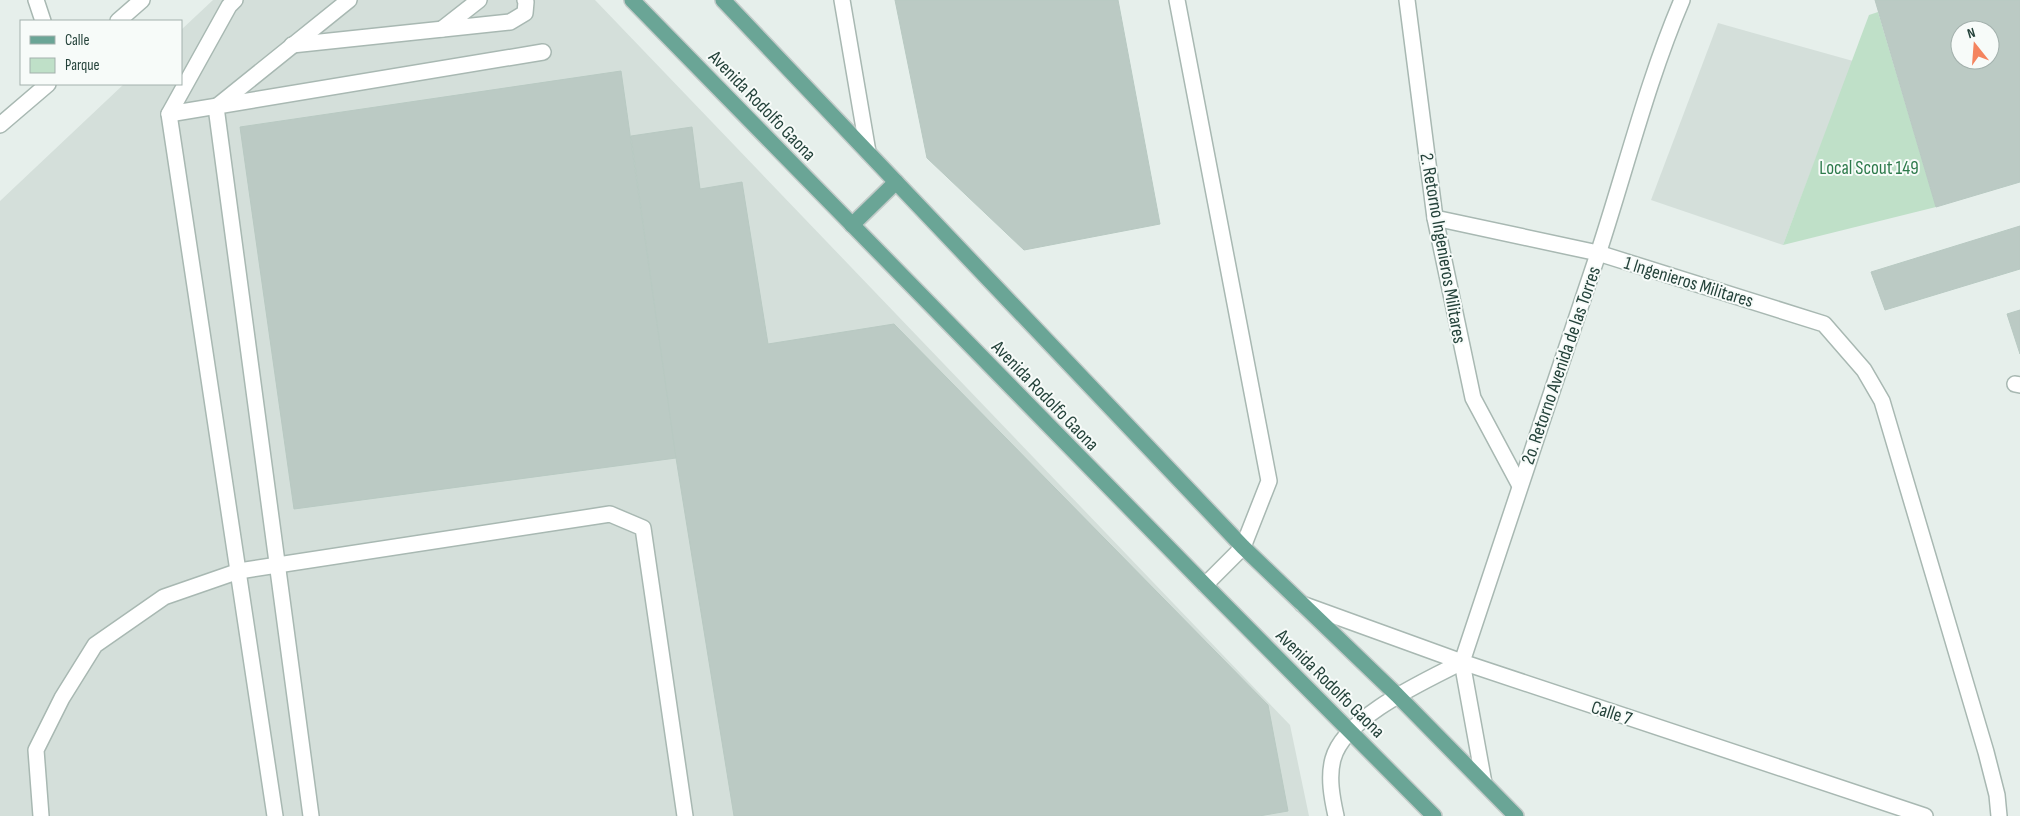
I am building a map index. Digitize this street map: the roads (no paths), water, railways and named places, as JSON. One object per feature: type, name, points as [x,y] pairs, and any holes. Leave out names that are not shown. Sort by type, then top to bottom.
[{"type":"main road","name":"Avenida Rodolfo Gaona","points":[[632,0],[1204,585],[1434,816]]},
{"type":"main road","name":"Avenida Rodolfo Gaona","points":[[723,0],[1243,546],[1396,695],[1516,816]]},
{"type":"main road","points":[[852,225],[896,182]]},
{"type":"street","points":[[36,0],[43,20]]},
{"type":"street","points":[[119,20],[142,0]]},
{"type":"street","points":[[236,0],[229,6],[169,114],[275,816]]},
{"type":"street","points":[[216,107],[349,0]]},
{"type":"street","points":[[442,29],[479,0]]},
{"type":"street","points":[[292,45],[510,22],[525,13],[525,0]]},
{"type":"street","points":[[842,0],[868,152]]},
{"type":"street","points":[[1177,0],[1269,480],[1243,546],[1204,585]]},
{"type":"street","name":"2. Retorno Ingenieros Militares","points":[[1407,0],[1435,218],[1473,398],[1519,484]]},
{"type":"street","name":"2o. Retorno Avenida de las Torres","points":[[1462,662],[1519,484],[1598,253],[1662,46],[1682,0]]},
{"type":"street","points":[[169,114],[543,52]]},
{"type":"street","points":[[0,125],[47,85]]},
{"type":"street","points":[[216,107],[312,816]]},
{"type":"street","name":"1 Ingenieros Militares","points":[[1435,218],[1598,253],[1824,324],[1864,370],[1882,401],[1986,752],[1997,795],[1999,816]]},
{"type":"street","points":[[41,816],[36,750],[62,698],[95,645],[164,597],[239,571],[610,514],[644,528],[685,816]]},
{"type":"street","name":"Calle 7","points":[[1302,604],[1462,662],[1925,816]]},
{"type":"street","points":[[1336,816],[1331,790],[1333,758],[1349,730],[1396,695],[1462,662],[1484,783]]},
{"type":"park label","name":"Local Scout 149","points":[[1869,167]]}]
